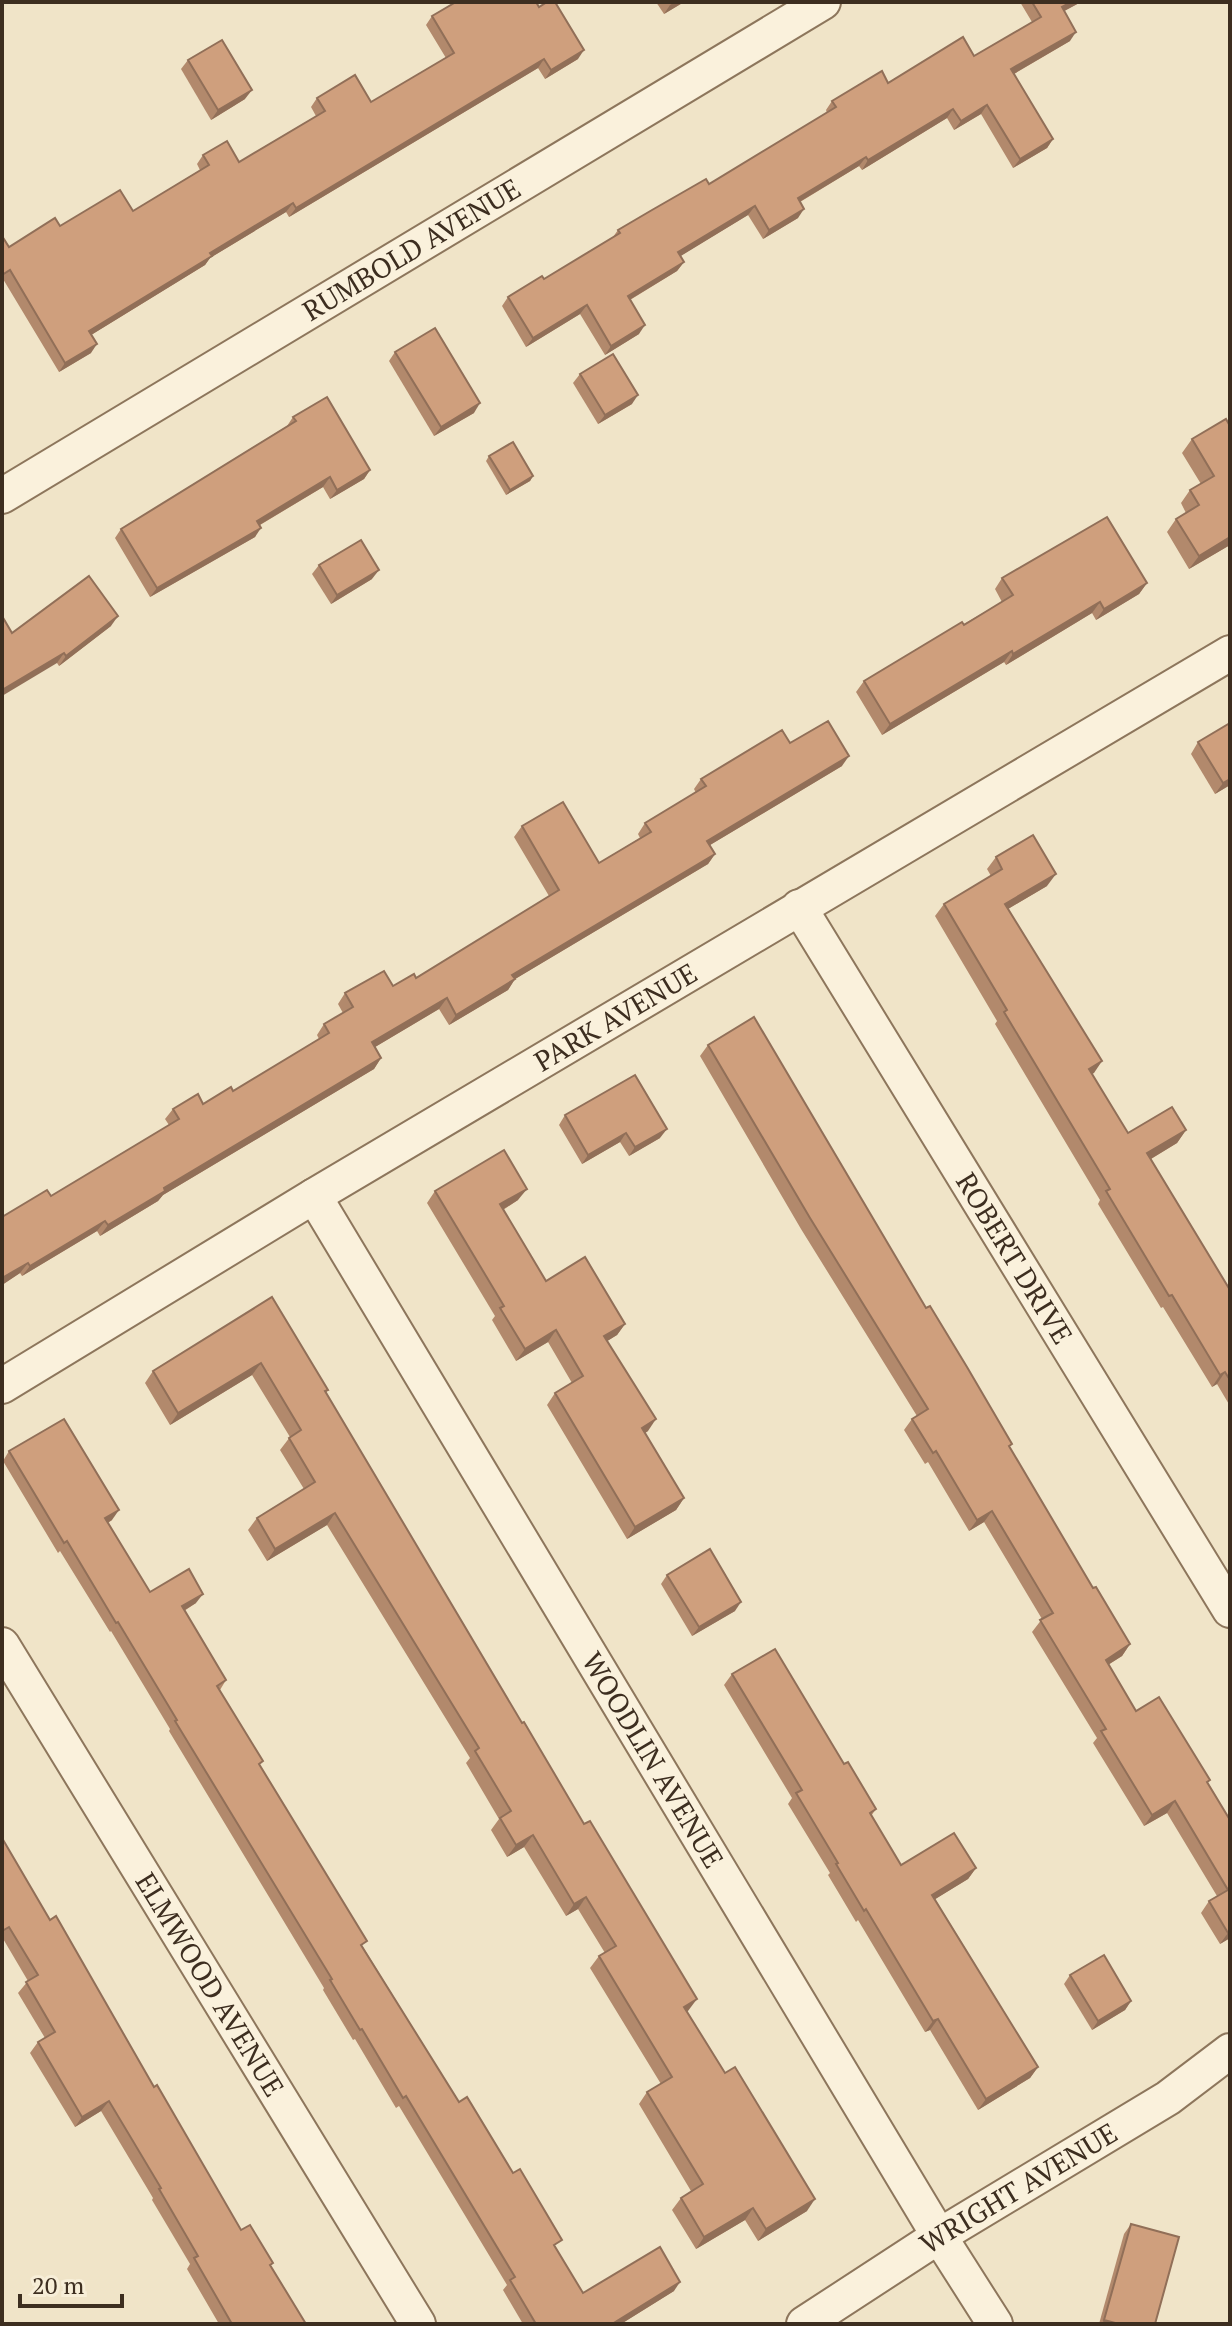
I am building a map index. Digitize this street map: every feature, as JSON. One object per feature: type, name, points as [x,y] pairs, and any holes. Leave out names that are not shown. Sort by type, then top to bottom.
[{"type":"street","name":"RUMBOLD AVENUE","points":[[2,496],[823,2]]},
{"type":"street","name":"PARK AVENUE","points":[[2,1386],[314,1196],[1230,653]]},
{"type":"street","name":"ROBERT DRIVE","points":[[799,907],[1230,1610]]},
{"type":"street","name":"WOODLIN AVENUE","points":[[314,1196],[939,2236],[995,2324]]},
{"type":"street","name":"ELMWOOD AVENUE","points":[[2,1645],[418,2324]]},
{"type":"street","name":"WRIGHT AVENUE","points":[[804,2324],[939,2236],[1168,2098],[1230,2051]]},
{"type":"building","points":[[456,2],[536,2],[539,7],[555,2],[584,50],[551,70],[544,59],[296,208],[293,203],[210,253],[212,256],[89,331],[97,344],[65,363],[10,270],[2,275],[2,236],[9,247],[55,218],[60,226],[120,190],[133,211],[209,165],[203,155],[227,141],[239,162],[325,111],[317,98],[355,75],[371,102],[454,53],[432,16]]},
{"type":"building","points":[[1032,2],[1071,2],[1062,7],[1076,32],[1011,69],[1053,139],[1020,159],[987,105],[961,121],[953,109],[798,198],[804,209],[769,230],[755,206],[678,252],[684,262],[628,296],[645,325],[611,346],[587,305],[533,338],[508,297],[542,276],[544,279],[620,233],[618,230],[706,179],[709,184],[836,107],[832,101],[882,71],[888,83],[963,37],[974,56],[1041,17]]},
{"type":"building","points":[[222,40],[252,90],[218,110],[188,60]]},
{"type":"building","points":[[435,328],[480,403],[441,427],[395,352]]},
{"type":"building","points":[[613,354],[638,395],[605,415],[580,374]]},
{"type":"building","points":[[327,397],[370,470],[337,490],[330,477],[257,521],[261,528],[157,588],[121,529],[296,421],[293,417]]},
{"type":"building","points":[[1226,419],[1230,426],[1230,537],[1199,556],[1176,519],[1199,505],[1190,490],[1214,476],[1192,439]]},
{"type":"building","points":[[513,442],[533,476],[510,490],[489,456]]},
{"type":"building","points":[[1107,517],[1147,583],[1104,609],[1100,602],[890,724],[864,681],[1013,595],[1002,578]]},
{"type":"building","points":[[361,540],[379,570],[337,595],[319,565]]},
{"type":"building","points":[[89,576],[118,616],[66,656],[64,653],[2,690],[2,616],[12,633]]},
{"type":"building","points":[[828,721],[849,756],[707,841],[715,854],[512,975],[515,979],[456,1015],[447,998],[372,1042],[381,1058],[108,1225],[105,1221],[30,1266],[28,1263],[2,1278],[2,1217],[47,1190],[51,1196],[179,1119],[173,1109],[198,1094],[203,1104],[231,1087],[233,1091],[329,1033],[324,1024],[353,1007],[345,993],[384,971],[393,986],[414,974],[416,978],[559,890],[522,826],[563,802],[599,863],[651,832],[645,823],[706,786],[701,779],[782,730],[790,743]]},
{"type":"building","points":[[1230,723],[1230,779],[1223,783],[1198,742]]},
{"type":"building","points":[[1033,835],[1056,874],[1005,904],[1102,1061],[1089,1069],[1128,1133],[1172,1107],[1186,1130],[1147,1153],[1230,1290],[1230,1380],[1225,1372],[1220,1375],[1172,1295],[1169,1296],[944,904],[1002,869],[996,857]]},
{"type":"building","points":[[754,1017],[926,1308],[930,1306],[967,1367],[1012,1444],[1009,1446],[1093,1588],[1096,1587],[1130,1644],[1106,1660],[1136,1711],[1159,1697],[1210,1780],[1207,1782],[1230,1820],[1228,1933],[1209,1901],[1228,1890],[1175,1801],[1152,1815],[1101,1731],[1106,1729],[1040,1620],[1053,1613],[992,1511],[977,1520],[936,1451],[933,1453],[912,1419],[928,1409],[708,1045]]},
{"type":"building","points":[[635,1075],[667,1129],[635,1147],[626,1133],[588,1155],[565,1115]]},
{"type":"building","points":[[504,1150],[527,1189],[500,1204],[546,1281],[585,1257],[625,1324],[604,1336],[656,1419],[642,1428],[684,1498],[635,1527],[555,1393],[583,1376],[556,1330],[525,1349],[500,1308],[504,1306],[435,1191]]},
{"type":"building","points":[[272,1297],[522,1723],[584,1824],[590,1821],[697,1999],[684,2007],[725,2073],[735,2067],[815,2199],[766,2229],[753,2208],[704,2237],[681,2198],[703,2184],[647,2092],[672,2077],[599,1956],[616,1946],[586,1897],[574,1904],[533,1835],[516,1845],[500,1818],[511,1811],[475,1751],[479,1748],[335,1513],[275,1549],[257,1518],[315,1482],[289,1438],[301,1430],[261,1363],[178,1413],[153,1371]]},
{"type":"building","points":[[64,1419],[119,1510],[105,1518],[150,1592],[189,1569],[203,1594],[182,1606],[226,1680],[217,1686],[263,1761],[259,1764],[367,1941],[361,1945],[459,2102],[467,2097],[513,2173],[520,2169],[562,2240],[554,2245],[583,2293],[660,2247],[680,2282],[612,2324],[536,2324],[510,2280],[515,2277],[406,2096],[403,2098],[360,2030],[118,1622],[67,1541],[64,1543],[9,1451]]},
{"type":"building","points":[[710,1549],[741,1602],[699,1627],[667,1575]]},
{"type":"building","points":[[775,1649],[844,1764],[848,1762],[876,1809],[870,1813],[901,1865],[954,1833],[976,1868],[932,1895],[1038,2067],[986,2099],[938,2019],[933,2021],[866,1909],[864,1911],[796,1793],[802,1790],[732,1674]]},
{"type":"building","points":[[2,1838],[50,1920],[56,1916],[241,2230],[250,2225],[306,2324],[232,2324],[194,2258],[198,2256],[161,2188],[109,2101],[82,2117],[38,2042],[55,2032],[26,1982],[38,1975],[9,1927],[2,1931]]},
{"type":"building","points":[[1104,1955],[1131,2001],[1098,2021],[1070,1975]]},
{"type":"building","points":[[1131,2224],[1179,2237],[1155,2324],[1119,2324],[1104,2320]]}]
